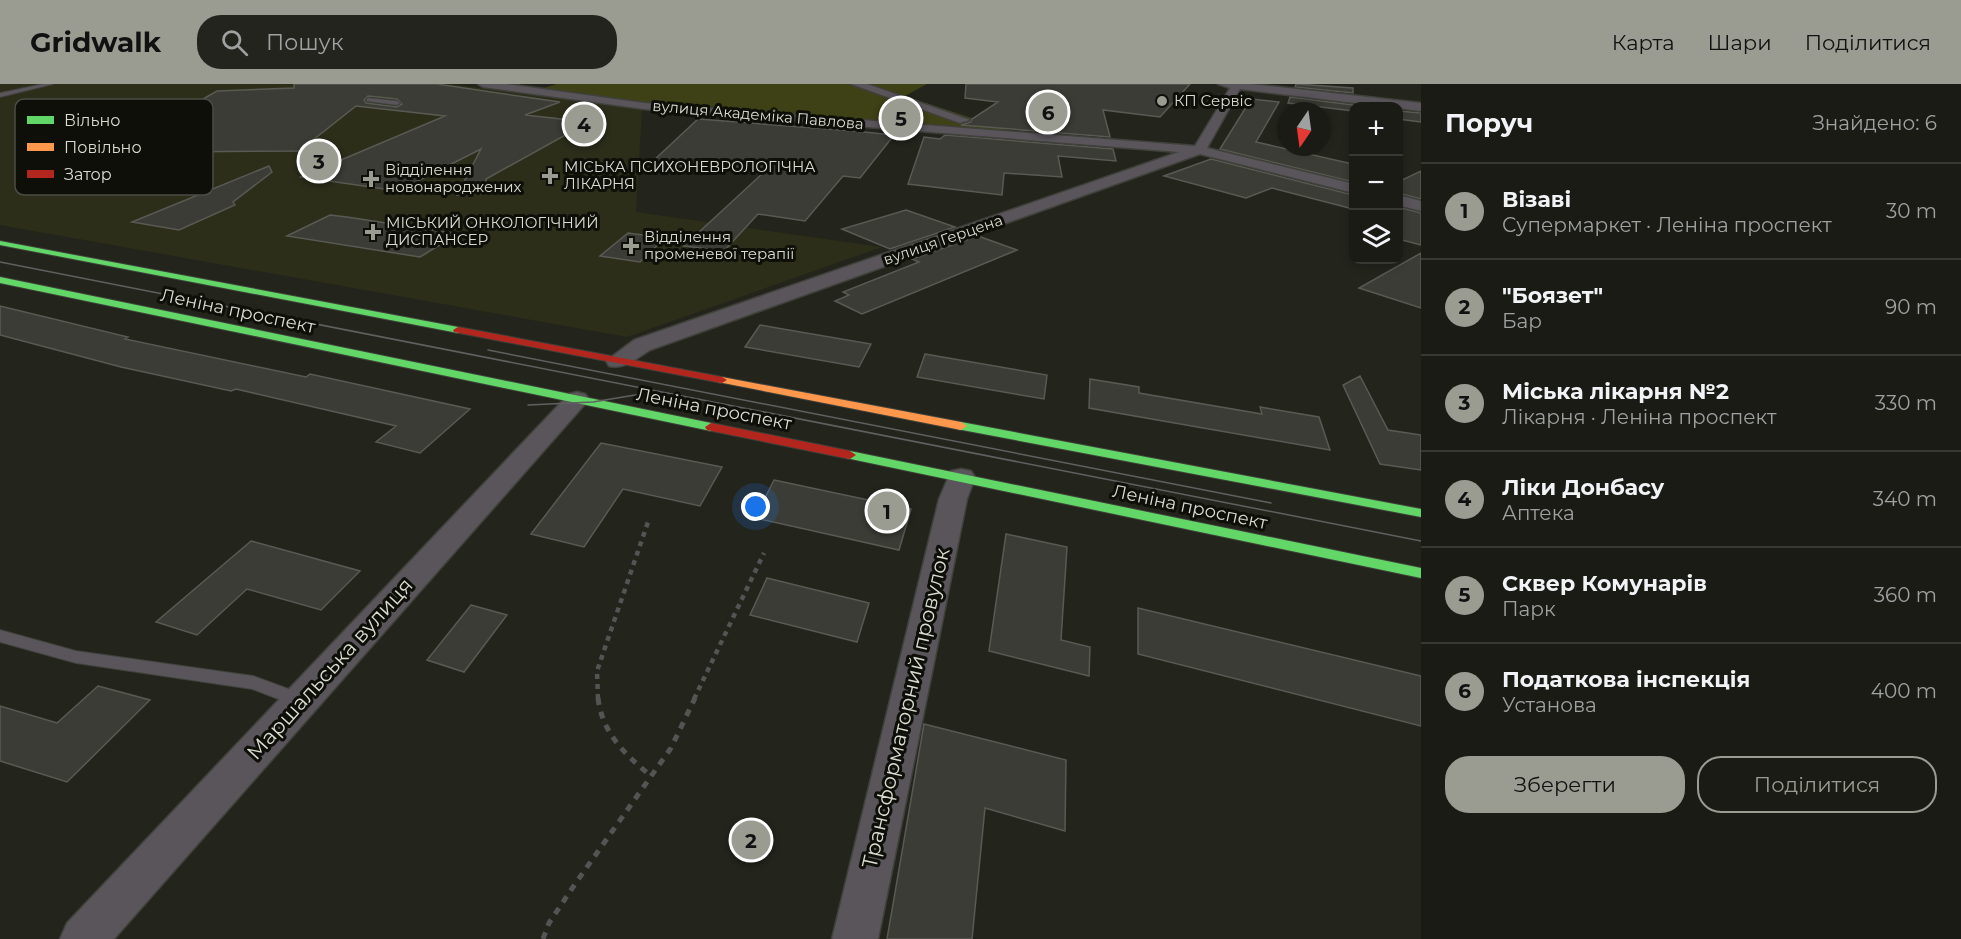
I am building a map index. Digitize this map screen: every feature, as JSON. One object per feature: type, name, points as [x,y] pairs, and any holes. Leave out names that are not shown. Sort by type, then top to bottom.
[{"type":"main road","name":"Леніна проспект","points":[[0,243],[1421,513]]},
{"type":"main road","name":"Леніна проспект","points":[[0,280],[583,393],[961,477],[1421,573]]},
{"type":"main road","points":[[603,372],[617,361]]},
{"type":"street","name":"вулиця Академіка Павлова","points":[[483,84],[644,105],[1199,150],[1349,188]]},
{"type":"street","points":[[526,90],[545,84]]},
{"type":"street","points":[[856,84],[1008,134]]},
{"type":"street","points":[[1199,150],[1233,85],[1421,107]]},
{"type":"street","name":"вулиця Герцена","points":[[617,361],[642,345],[1199,150]]},
{"type":"street","points":[[1403,201],[1421,206]]},
{"type":"street","name":"Маршальська вулиця","points":[[83,939],[583,393]]},
{"type":"street","name":"Трансформаторний провулок","points":[[855,939],[907,698],[953,499],[961,477]]},
{"type":"lane","points":[[0,95],[50,84]]},
{"type":"lane","points":[[368,100],[397,103]]},
{"type":"lane","points":[[0,636],[76,657],[253,683],[302,700]]},
{"type":"path","points":[[648,522],[597,670],[596,688],[609,737],[625,755],[650,775]]},
{"type":"path","points":[[543,939],[549,923],[575,884],[671,748],[764,553]]},
{"type":"shaded area","points":[[0,84],[451,84],[642,110],[636,212],[882,247],[627,337],[0,225]]},
{"type":"green space","points":[[557,84],[927,84],[905,96],[1014,132],[648,103],[541,89]]},
{"type":"building","points":[[294,84],[437,84],[560,102],[525,115],[589,122],[486,179],[485,194],[457,195],[481,149],[398,191],[301,177],[445,116],[356,106],[299,151],[213,152],[213,99],[203,99],[217,91],[294,88]],"holes":[[[368,96],[397,99],[402,104],[397,107],[366,103],[364,100]]]},
{"type":"building","points":[[966,84],[1190,84],[1160,117],[1103,110],[1110,137],[961,125],[971,122],[972,119],[998,102],[965,98]]},
{"type":"building","points":[[1296,84],[1353,88],[1353,93],[1295,87]]},
{"type":"building","points":[[1290,97],[1329,102],[1288,102]]},
{"type":"building","points":[[1251,99],[1279,102],[1256,142],[1277,147],[1277,156],[1318,156],[1349,163],[1349,181],[1220,149]]},
{"type":"building","points":[[1331,102],[1349,104],[1349,111],[1331,108]]},
{"type":"building","points":[[1403,111],[1421,113],[1421,122],[1403,120]]},
{"type":"building","points":[[698,119],[894,135],[860,178],[843,176],[805,221],[758,214],[724,251],[684,246],[763,173],[651,163]]},
{"type":"building","points":[[945,135],[1113,149],[1116,161],[1058,156],[1062,177],[1004,173],[1002,195],[908,184],[924,137],[940,139]]},
{"type":"building","points":[[1211,159],[1349,194],[1349,208],[1272,188],[1246,198],[1164,176]]},
{"type":"building","points":[[269,166],[272,172],[233,202],[235,205],[179,230],[132,222],[198,195],[213,195],[213,189]]},
{"type":"building","points":[[1421,171],[1421,199],[1403,194],[1403,180]]},
{"type":"building","points":[[1403,208],[1421,213],[1421,245],[1403,240]]},
{"type":"building","points":[[906,210],[955,227],[890,249],[842,229]]},
{"type":"building","points":[[330,215],[458,234],[420,257],[287,236]]},
{"type":"building","points":[[628,233],[665,238],[640,262],[600,256]]},
{"type":"building","points":[[978,236],[1017,250],[862,314],[835,301],[849,295],[843,292],[919,262],[912,259]]},
{"type":"building","points":[[1421,253],[1421,308],[1359,288],[1403,264]]},
{"type":"building","points":[[0,306],[128,337],[125,339],[306,377],[310,374],[470,409],[420,453],[376,442],[396,426],[236,389],[231,391],[121,367],[0,335]]},
{"type":"building","points":[[760,325],[871,344],[859,367],[745,347]]},
{"type":"building","points":[[925,354],[1047,375],[1044,399],[917,377]]},
{"type":"building","points":[[1360,376],[1388,430],[1421,435],[1421,470],[1380,464],[1343,385]]},
{"type":"building","points":[[1090,379],[1139,387],[1139,393],[1262,414],[1260,407],[1319,417],[1330,450],[1089,408]]},
{"type":"building","points":[[601,443],[722,467],[700,506],[623,489],[584,547],[531,534]]},
{"type":"building","points":[[774,480],[911,509],[899,550],[755,518]]},
{"type":"building","points":[[1006,534],[1067,547],[1061,640],[1090,647],[1089,676],[989,651]]},
{"type":"building","points":[[251,541],[360,571],[321,610],[247,589],[197,635],[156,622]]},
{"type":"building","points":[[767,578],[869,603],[857,642],[750,615]]},
{"type":"building","points":[[471,605],[507,615],[464,672],[427,660]]},
{"type":"building","points":[[1138,608],[1421,676],[1421,726],[1138,654]]},
{"type":"building","points":[[98,686],[150,700],[67,782],[0,761],[0,706],[57,723]]},
{"type":"building","points":[[924,724],[1066,760],[1065,831],[985,808],[972,939],[887,939]]},
{"type":"tram line","points":[[0,262],[1421,541]]},
{"type":"tram line","points":[[488,350],[1271,503]]},
{"type":"tram line","points":[[528,405],[593,402],[641,394]]},
{"type":"traffic: fast","points":[[0,243],[458,330]]},
{"type":"traffic: fast","points":[[0,280],[711,427]]},
{"type":"traffic: fast","points":[[961,426],[1421,513]]},
{"type":"traffic: fast","points":[[850,455],[1421,573]]},
{"type":"traffic: slow","points":[[722,380],[961,426]]},
{"type":"traffic: jam","points":[[458,330],[722,380]]},
{"type":"traffic: jam","points":[[711,427],[850,455]]},
{"type":"place","name":"КП Сервіс","points":[[1162,101]]},
{"type":"place","name":"Податкова інспекція","points":[[1048,112]]},
{"type":"place","name":"Сквер Комунарів","points":[[901,118]]},
{"type":"place","name":"Ліки Донбасу","points":[[584,124]]},
{"type":"place","name":"Міська лікарня №2","points":[[319,161]]},
{"type":"place","name":"МІСЬКА ПСИХОНЕВРОЛОГІЧНА ЛІКАРНЯ","points":[[550,176]]},
{"type":"place","name":"Відділення новонароджених","points":[[371,179]]},
{"type":"place","name":"МІСЬКИЙ ОНКОЛОГІЧНИЙ ДИСПАНСЕР","points":[[373,232]]},
{"type":"place","name":"Відділення променевої терапії","points":[[631,246]]},
{"type":"place","name":"Візаві","points":[[887,511]]},
{"type":"place","name":"\"Боязет\"","points":[[751,840]]}]
